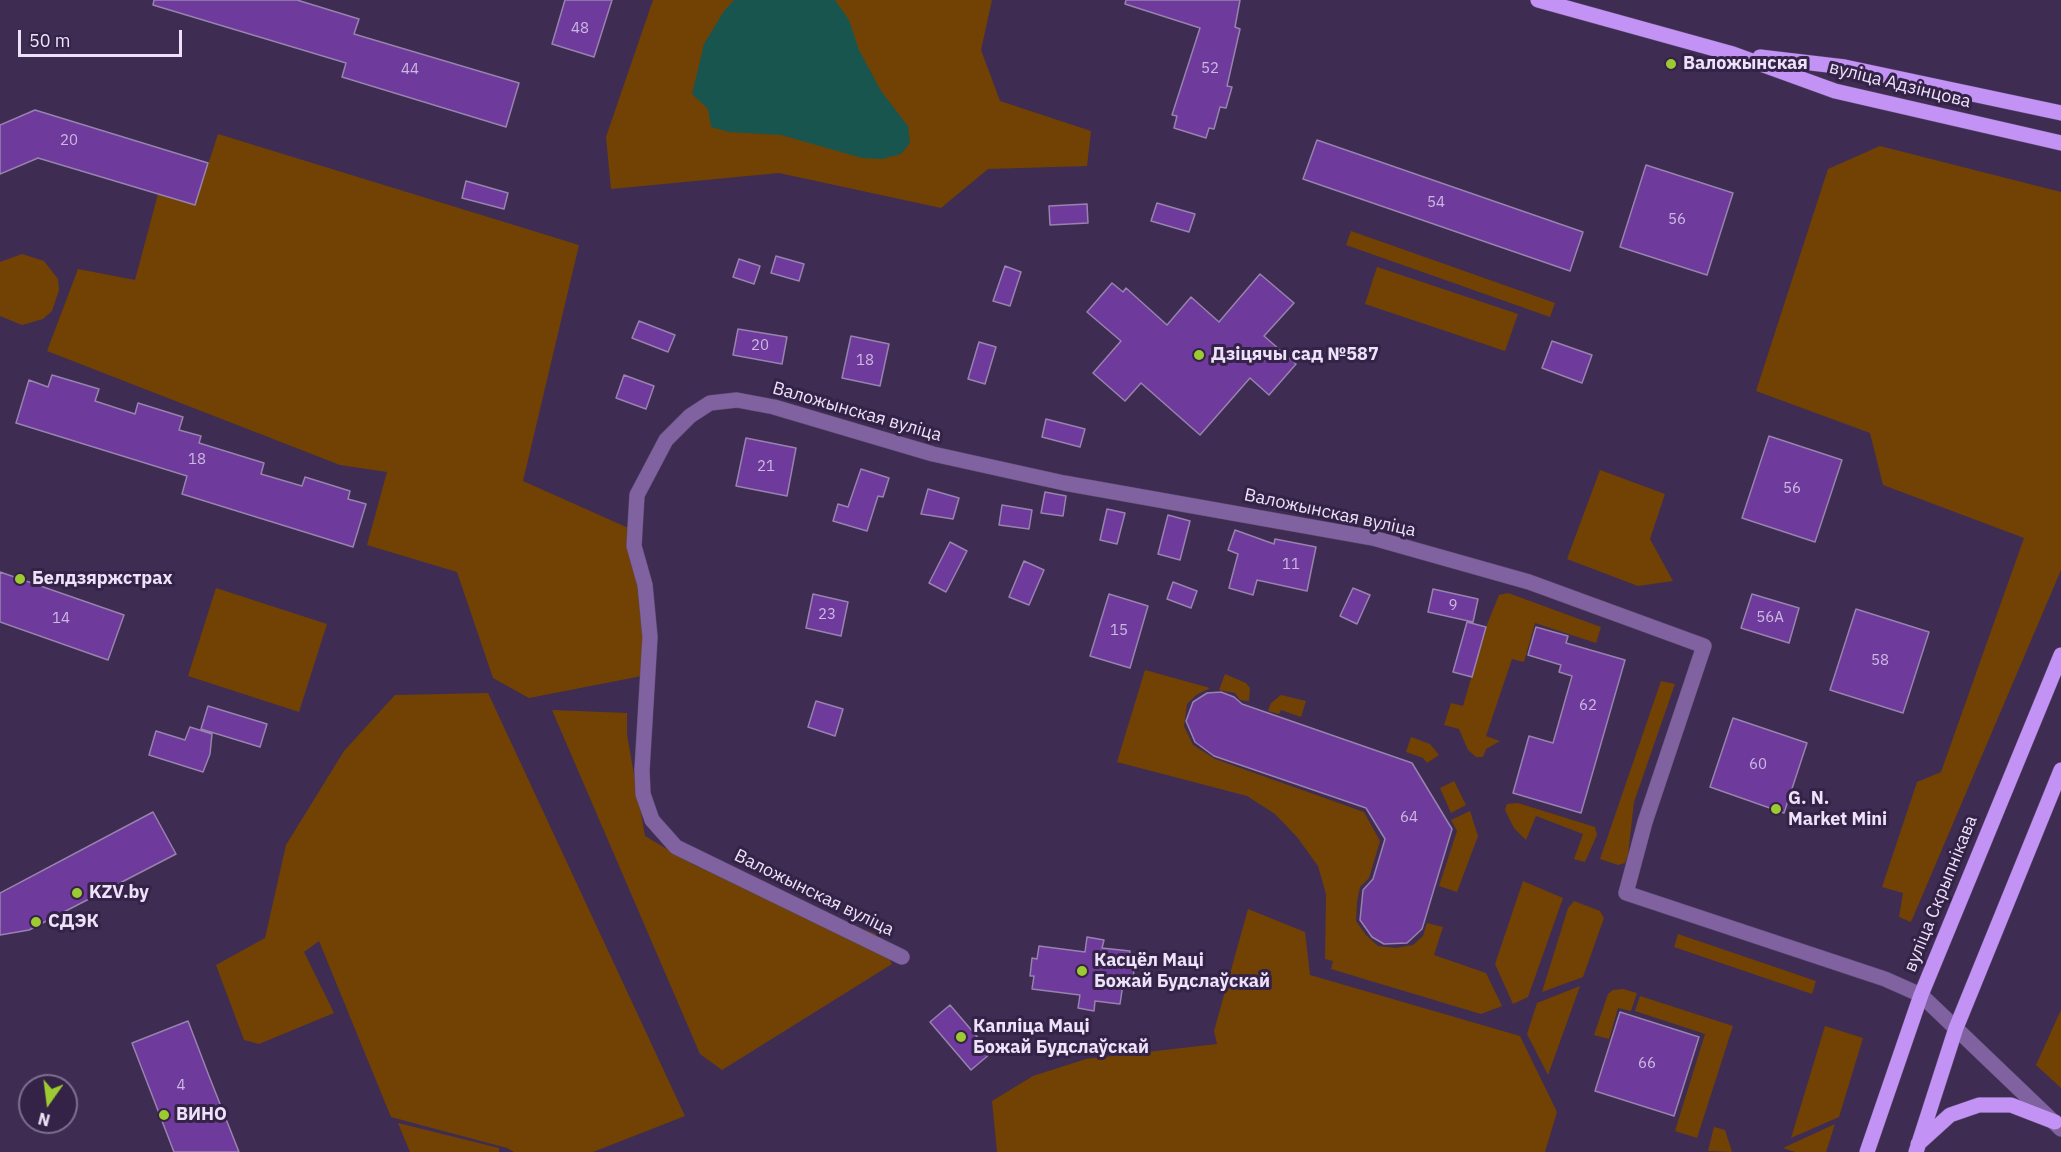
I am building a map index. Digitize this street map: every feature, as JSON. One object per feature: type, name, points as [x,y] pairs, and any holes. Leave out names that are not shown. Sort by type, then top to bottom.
[{"type":"main road","name":"вуліца Адзінцова","points":[[1539,0],[1733,54],[1835,91],[2061,143]]},
{"type":"main road","name":"вуліца Адзінцова","points":[[1733,54],[1845,67],[2061,112]]},
{"type":"main road","name":"вуліца Скрыпнікава","points":[[1867,1152],[1921,994],[2061,654]]},
{"type":"main road","points":[[1917,1148],[1956,1028],[2061,770]]},
{"type":"main road","points":[[1917,1148],[1950,1115],[1979,1105],[2011,1106],[2058,1125]]},
{"type":"street","name":"Валожынская вуліца","points":[[902,957],[676,847],[652,819],[644,794],[642,770],[650,637],[645,585],[634,546],[637,495],[666,440],[690,416],[710,403],[737,400],[774,407],[933,454],[1064,483],[1373,538],[1529,582],[1704,646],[1645,822],[1626,893],[1885,979],[1921,994]]},
{"type":"street","points":[[1921,994],[2058,1125]]},
{"type":"shaded area","points":[[653,0],[992,0],[981,50],[1000,101],[1091,131],[1087,166],[988,169],[941,208],[779,173],[611,189],[606,137]]},
{"type":"shaded area","points":[[734,0],[835,0],[849,20],[859,50],[881,91],[908,126],[910,143],[901,154],[882,159],[862,158],[781,135],[729,132],[711,127],[708,109],[692,94],[704,44],[724,11]]},
{"type":"shaded area","points":[[218,134],[579,245],[523,481],[635,531],[647,675],[529,698],[493,678],[457,572],[367,545],[387,472],[340,465],[47,351],[78,269],[135,280],[158,194],[195,205]]},
{"type":"shaded area","points":[[1880,146],[2061,192],[2061,570],[1911,922],[1899,917],[1903,893],[1882,887],[1917,782],[1941,772],[2024,538],[1883,485],[1870,433],[1756,391],[1828,169]]},
{"type":"shaded area","points":[[1351,231],[1555,303],[1550,317],[1346,245]]},
{"type":"shaded area","points":[[22,254],[44,261],[58,279],[59,290],[52,311],[43,319],[22,325],[0,316],[0,262]]},
{"type":"shaded area","points":[[1377,267],[1518,314],[1505,351],[1365,304]]},
{"type":"shaded area","points":[[1600,470],[1665,494],[1650,539],[1673,581],[1638,586],[1567,559]]},
{"type":"shaded area","points":[[216,588],[327,624],[299,712],[188,676]]},
{"type":"shaded area","points":[[1508,593],[1601,627],[1596,643],[1535,623],[1524,662],[1512,659],[1486,736],[1500,741],[1486,749],[1483,757],[1476,757],[1468,750],[1459,729],[1444,725],[1451,703],[1463,706],[1486,627],[1499,595]]},
{"type":"shaded area","points":[[1145,670],[1210,688],[1196,695],[1187,704],[1184,726],[1193,745],[1215,759],[1364,812],[1380,841],[1369,878],[1360,887],[1356,921],[1378,946],[1396,948],[1413,945],[1423,936],[1427,923],[1443,927],[1434,955],[1486,973],[1502,1006],[1481,1014],[1331,969],[1333,961],[1325,959],[1326,894],[1318,866],[1297,837],[1275,814],[1247,796],[1117,762]]},
{"type":"shaded area","points":[[1225,674],[1246,683],[1250,688],[1249,701],[1240,700],[1235,693],[1219,690]]},
{"type":"shaded area","points":[[1661,681],[1675,684],[1634,802],[1628,855],[1625,863],[1618,865],[1600,859]]},
{"type":"shaded area","points":[[488,693],[685,1116],[593,1152],[514,1152],[507,1148],[391,1117],[319,941],[304,952],[334,1013],[259,1044],[244,1040],[216,965],[265,938],[286,845],[344,751],[395,695]]},
{"type":"shaded area","points":[[1281,695],[1306,701],[1301,717],[1281,710],[1279,714],[1268,711],[1271,703]]},
{"type":"shaded area","points":[[552,710],[627,713],[627,735],[645,836],[696,866],[876,934],[892,964],[722,1070],[700,1054]]},
{"type":"shaded area","points":[[1411,737],[1430,744],[1439,755],[1427,763],[1423,758],[1406,752]]},
{"type":"shaded area","points":[[1454,781],[1466,805],[1451,813],[1440,788]]},
{"type":"shaded area","points":[[1518,803],[1595,827],[1597,835],[1585,862],[1574,859],[1583,834],[1536,816],[1526,840],[1514,828],[1505,810],[1507,804]]},
{"type":"shaded area","points":[[1470,811],[1478,836],[1457,892],[1439,886],[1457,831],[1451,820]]},
{"type":"shaded area","points":[[1523,881],[1563,898],[1528,997],[1513,1004],[1495,964]]},
{"type":"shaded area","points":[[1574,901],[1600,911],[1604,918],[1583,977],[1542,992],[1568,908]]},
{"type":"shaded area","points":[[1248,909],[1305,932],[1310,975],[1520,1036],[1557,1112],[1545,1152],[997,1152],[992,1101],[1033,1076],[1086,1059],[1217,1044],[1214,1031]]},
{"type":"shaded area","points":[[1678,934],[1816,981],[1812,994],[1674,947]]},
{"type":"shaded area","points":[[1580,986],[1548,1075],[1527,1034],[1537,1003]]},
{"type":"shaded area","points":[[1623,989],[1637,993],[1631,1011],[1618,1008],[1609,1039],[1594,1035],[1608,994],[1613,990]]},
{"type":"shaded area","points":[[1640,996],[1733,1026],[1697,1138],[1675,1131],[1705,1034],[1635,1011]]},
{"type":"shaded area","points":[[2061,1010],[2061,1088],[2036,1065]]},
{"type":"shaded area","points":[[1825,1026],[1863,1038],[1839,1117],[1791,1138]]},
{"type":"shaded area","points":[[398,1123],[499,1148],[499,1152],[410,1152]]},
{"type":"shaded area","points":[[1835,1124],[1826,1152],[1795,1152],[1783,1148]]},
{"type":"shaded area","points":[[1714,1127],[1725,1130],[1732,1152],[1708,1151]]},
{"type":"building","points":[[154,0],[297,0],[359,19],[354,34],[519,83],[506,127],[342,77],[346,63],[153,5]]},
{"type":"building","points":[[565,0],[612,0],[594,57],[552,44]]},
{"type":"building","points":[[1126,0],[1240,0],[1235,27],[1240,29],[1227,86],[1232,87],[1226,108],[1220,107],[1214,129],[1209,128],[1206,138],[1174,128],[1177,116],[1172,115],[1200,28],[1125,4]]},
{"type":"building","points":[[35,110],[208,163],[195,205],[38,158],[0,174],[0,125]]},
{"type":"building","points":[[1317,140],[1583,232],[1570,271],[1303,179]]},
{"type":"building","points":[[1646,165],[1733,193],[1707,275],[1620,247]]},
{"type":"building","points":[[466,181],[508,193],[504,209],[462,198]]},
{"type":"building","points":[[1157,203],[1195,214],[1189,232],[1151,221]]},
{"type":"building","points":[[1087,204],[1088,223],[1050,225],[1049,206]]},
{"type":"building","points":[[776,256],[804,264],[799,281],[771,273]]},
{"type":"building","points":[[739,259],[760,266],[754,284],[733,277]]},
{"type":"building","points":[[1005,266],[1021,272],[1010,306],[993,301]]},
{"type":"building","points":[[1260,274],[1294,303],[1264,336],[1296,364],[1269,395],[1250,378],[1200,435],[1141,383],[1125,401],[1093,373],[1121,341],[1087,312],[1112,283],[1123,292],[1126,288],[1167,325],[1191,297],[1219,322]]},
{"type":"building","points":[[639,321],[675,335],[668,352],[632,338]]},
{"type":"building","points":[[738,329],[787,337],[782,364],[733,355]]},
{"type":"building","points":[[851,336],[889,344],[880,386],[842,378]]},
{"type":"building","points":[[1552,341],[1592,355],[1582,383],[1542,368]]},
{"type":"building","points":[[979,342],[996,347],[985,384],[968,379]]},
{"type":"building","points":[[52,375],[99,389],[95,401],[135,414],[138,403],[183,417],[179,430],[201,436],[199,443],[264,463],[261,474],[302,486],[305,477],[350,491],[348,499],[366,504],[353,547],[182,494],[187,476],[16,423],[29,380],[48,387]]},
{"type":"building","points":[[624,375],[654,386],[646,409],[616,398]]},
{"type":"building","points":[[1046,419],[1085,429],[1080,447],[1042,437]]},
{"type":"building","points":[[1769,436],[1842,460],[1815,542],[1742,518]]},
{"type":"building","points":[[746,438],[796,448],[787,496],[736,486]]},
{"type":"building","points":[[861,469],[889,478],[883,497],[878,496],[867,531],[833,521],[838,504],[848,507]]},
{"type":"building","points":[[928,489],[959,498],[953,519],[921,514]]},
{"type":"building","points":[[1045,492],[1066,496],[1063,516],[1041,513]]},
{"type":"building","points":[[1002,505],[1032,510],[1029,529],[999,525]]},
{"type":"building","points":[[1107,509],[1125,513],[1117,544],[1100,540]]},
{"type":"building","points":[[1168,515],[1190,521],[1180,560],[1158,554]]},
{"type":"building","points":[[1235,530],[1274,544],[1275,539],[1316,547],[1307,591],[1257,580],[1253,595],[1229,588],[1238,554],[1228,550]]},
{"type":"building","points":[[950,542],[967,551],[946,592],[929,583]]},
{"type":"building","points":[[1024,561],[1044,570],[1029,605],[1009,597]]},
{"type":"building","points":[[0,572],[124,615],[108,660],[0,622]]},
{"type":"building","points":[[1173,582],[1197,591],[1191,608],[1167,599]]},
{"type":"building","points":[[1353,588],[1370,595],[1357,624],[1340,616]]},
{"type":"building","points":[[1433,589],[1478,599],[1473,622],[1428,612]]},
{"type":"building","points":[[813,594],[848,602],[841,636],[806,628]]},
{"type":"building","points":[[1109,594],[1148,606],[1130,668],[1090,656]]},
{"type":"building","points":[[1752,594],[1799,608],[1789,643],[1741,628]]},
{"type":"building","points":[[1856,609],[1929,632],[1903,713],[1830,690]]},
{"type":"building","points":[[1467,622],[1486,627],[1472,677],[1453,672]]},
{"type":"building","points":[[1536,627],[1568,636],[1566,643],[1625,660],[1581,813],[1513,793],[1529,736],[1553,743],[1572,676],[1559,672],[1561,665],[1528,655]]},
{"type":"building","points":[[1221,692],[1234,697],[1242,704],[1412,763],[1452,829],[1422,929],[1407,943],[1384,944],[1372,937],[1360,920],[1363,890],[1373,879],[1385,839],[1366,808],[1214,756],[1195,742],[1186,721],[1193,702],[1207,693]]},
{"type":"building","points":[[816,701],[843,709],[835,736],[808,727]]},
{"type":"building","points":[[208,706],[267,724],[260,747],[201,729]]},
{"type":"building","points":[[1733,718],[1807,743],[1784,813],[1710,787]]},
{"type":"building","points":[[190,727],[212,734],[210,754],[203,772],[149,755],[156,731],[185,740]]},
{"type":"building","points":[[153,812],[176,854],[29,930],[0,935],[0,893]]},
{"type":"building","name":"Касцёл Маці Божай Будслаўскай","points":[[1087,937],[1104,940],[1102,948],[1130,951],[1128,966],[1134,967],[1133,984],[1123,984],[1120,1004],[1095,1001],[1094,1011],[1078,1008],[1080,995],[1032,989],[1034,976],[1030,976],[1032,958],[1037,959],[1039,946],[1085,952]]},
{"type":"building","name":"Капліца Маці Божай Будслаўскай","points":[[950,1005],[991,1053],[971,1070],[930,1022]]},
{"type":"building","points":[[1620,1012],[1699,1037],[1674,1116],[1595,1091]]},
{"type":"building","points":[[188,1021],[239,1152],[174,1152],[132,1043]]},
{"type":"place","name":"Валожынская","points":[[1671,64]]},
{"type":"place","name":"Дзіцячы сад №587","points":[[1199,355]]},
{"type":"place","name":"Белдзяржстрах","points":[[20,579]]},
{"type":"place","name":"G. N. Market Mini","points":[[1776,809]]},
{"type":"place","name":"KZV.by","points":[[77,893]]},
{"type":"place","name":"СДЭК","points":[[36,922]]},
{"type":"place","name":"Касцёл Маці Божай Будслаўскай","points":[[1082,971]]},
{"type":"place","name":"Капліца Маці Божай Будслаўскай","points":[[961,1037]]},
{"type":"place","name":"ВИНО","points":[[164,1115]]}]
